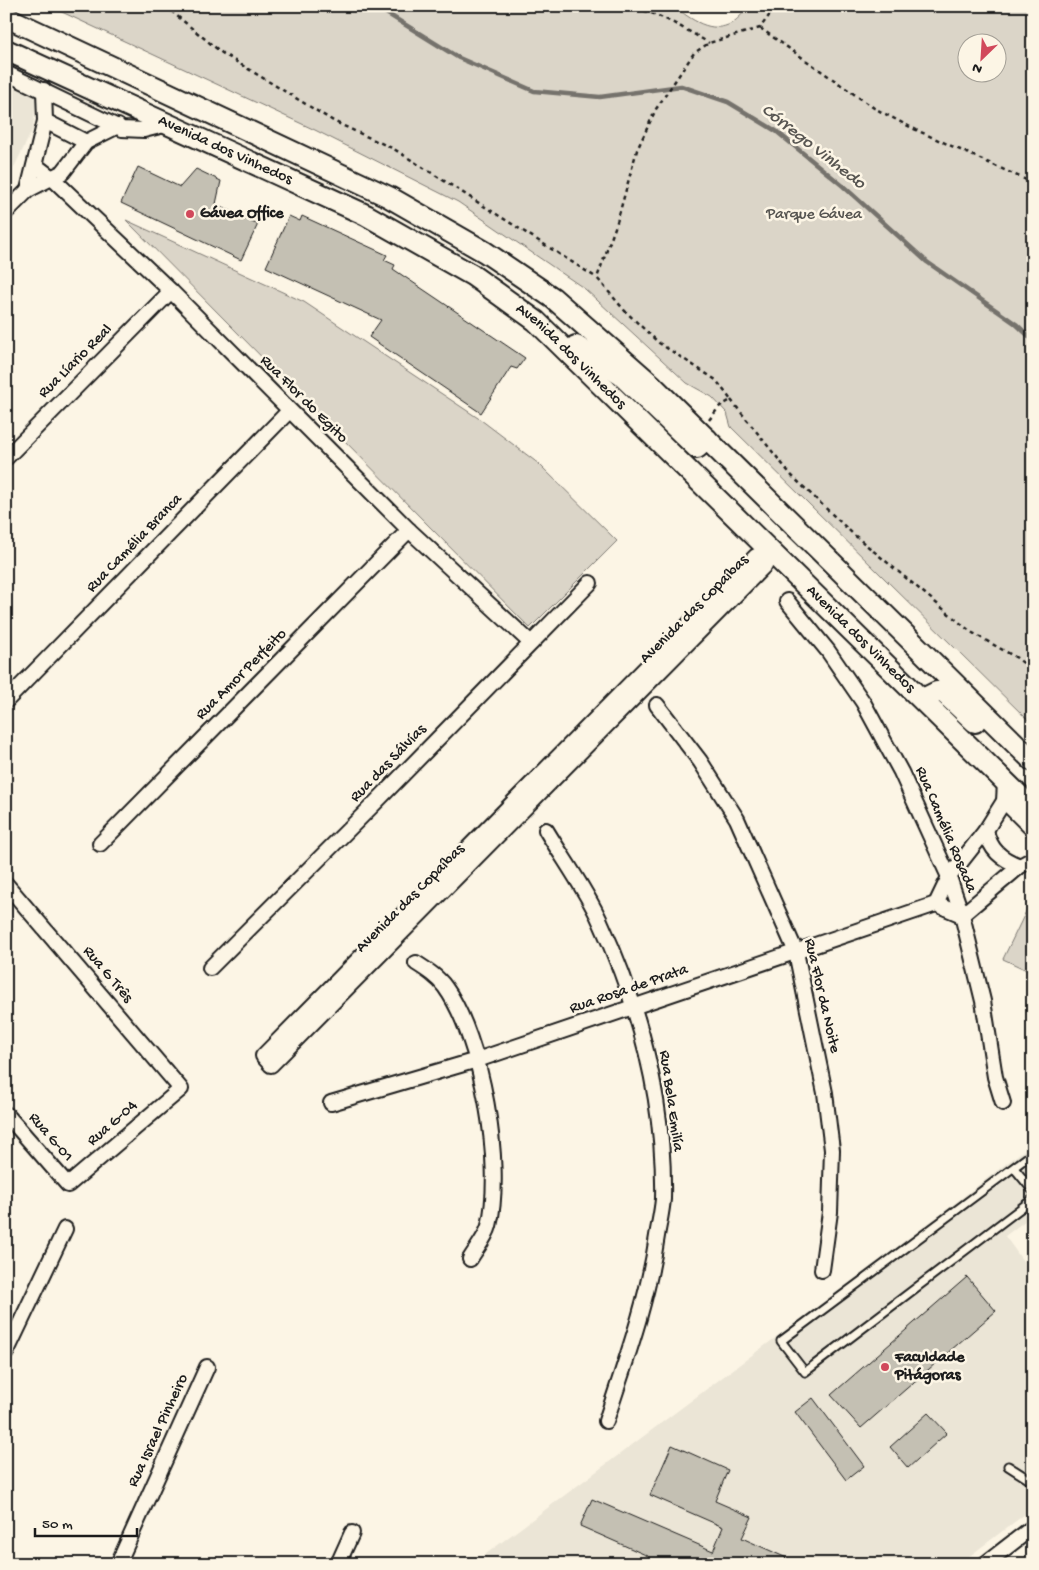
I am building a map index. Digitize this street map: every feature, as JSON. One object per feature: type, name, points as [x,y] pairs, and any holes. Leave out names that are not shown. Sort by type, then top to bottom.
[{"type":"main road","name":"Avenida dos Vinhedos","points":[[6,17],[390,197],[485,252],[553,298],[652,385],[1033,761]]},
{"type":"main road","points":[[6,23],[58,41]]},
{"type":"main road","name":"Avenida dos Vinhedos","points":[[6,50],[366,215],[472,274],[536,321],[922,699],[1005,792],[1033,809]]},
{"type":"main road","points":[[536,321],[621,375],[697,448],[703,435]]},
{"type":"main road","points":[[922,699],[937,692],[942,692],[1000,746],[1033,773]]},
{"type":"street","points":[[6,73],[122,129],[144,130],[168,124]]},
{"type":"street","points":[[28,190],[45,121],[44,90]]},
{"type":"street","points":[[45,121],[86,142]]},
{"type":"street","points":[[6,212],[28,190],[63,172],[86,142],[118,126]]},
{"type":"street","name":"Rua Flor do Egito","points":[[35,165],[52,178],[171,291],[409,530],[531,643]]},
{"type":"street","name":"Rua Líario Real","points":[[6,458],[171,291]]},
{"type":"street","name":"Rua Camélia Branca","points":[[6,701],[289,411]]},
{"type":"street","name":"Rua Amor Perfeito","points":[[100,844],[409,530]]},
{"type":"street","name":"Avenida das Copaíbas","points":[[770,551],[764,565],[758,572],[271,1065],[263,1056],[756,556],[770,551]]},
{"type":"street","name":"Rua das Sálvías","points":[[210,968],[367,811],[590,582]]},
{"type":"street","name":"Rua Camélia Rosada","points":[[787,601],[828,651],[863,702],[901,772],[949,877],[962,915],[983,1001],[995,1077],[1003,1103]]},
{"type":"street","name":"Rua Flor da Noite","points":[[658,705],[700,761],[737,820],[796,952],[825,1093],[832,1150],[830,1212],[822,1270]]},
{"type":"street","points":[[1033,830],[1005,792],[986,830],[949,877],[936,904],[962,915],[1020,866],[1033,860]]},
{"type":"street","name":"Rua Bela Emilía","points":[[546,830],[600,920],[634,1006],[650,1068],[660,1128],[663,1200],[653,1267],[643,1311],[606,1421]]},
{"type":"street","points":[[986,830],[992,849],[1006,861],[1020,866]]},
{"type":"street","name":"Rua G Três","points":[[6,884],[181,1089]]},
{"type":"street","name":"Rua Rosa de Prata","points":[[331,1103],[477,1060],[936,904]]},
{"type":"street","points":[[416,963],[432,974],[446,988],[477,1060],[494,1147],[495,1176],[488,1229],[470,1259]]},
{"type":"street","name":"Rua G-04","points":[[68,1185],[181,1089]]},
{"type":"street","name":"Rua G-01","points":[[6,1114],[68,1185]]},
{"type":"street","points":[[6,1353],[65,1228]]},
{"type":"street","name":"Rua Israel Pinheiro","points":[[118,1564],[207,1367]]},
{"type":"street","points":[[985,1564],[1031,1532]]},
{"type":"street","points":[[338,1564],[352,1533]]},
{"type":"lane","points":[[1033,1153],[781,1341],[806,1372],[1033,1199]]},
{"type":"lane","points":[[1014,1168],[1033,1191]]},
{"type":"lane","points":[[1008,1466],[1033,1482]]},
{"type":"path","points":[[165,6],[222,53],[335,122],[394,149],[597,278],[625,311],[658,343],[716,380],[792,476],[853,534],[970,632],[1018,658],[1033,671]]},
{"type":"path","points":[[628,6],[639,8],[682,27],[709,43]]},
{"type":"path","points":[[597,278],[617,222],[637,150],[656,109],[694,53],[709,43],[760,28],[776,6]]},
{"type":"path","points":[[760,28],[874,108],[912,128],[1033,183]]},
{"type":"path","points":[[703,435],[720,406],[731,400]]},
{"type":"shaded area","points":[[6,73],[37,87],[33,129],[6,183]]},
{"type":"shaded area","name":"Faculdade Pitágoras","points":[[1033,1143],[1033,1215],[1005,1236],[1033,1275],[1033,1508],[959,1564],[474,1563],[941,1214]]},
{"type":"green space","name":"Parque Gávea","points":[[49,6],[674,6],[702,24],[717,27],[732,23],[750,6],[1033,6],[1033,725],[731,427],[727,413],[712,397],[687,383],[585,289],[458,202],[315,130]]},
{"type":"green space","points":[[126,220],[304,302],[481,420],[539,464],[617,541],[530,628]]},
{"type":"green space","points":[[1033,899],[1033,973],[1003,959]]},
{"type":"building","name":"Gávea Office","points":[[138,167],[180,187],[196,169],[221,181],[216,204],[258,224],[241,260],[121,203]]},
{"type":"building","points":[[289,216],[300,221],[302,216],[387,255],[384,260],[395,265],[393,269],[525,358],[517,369],[511,367],[481,413],[369,337],[381,320],[266,267]]},
{"type":"building","points":[[967,1277],[996,1311],[861,1428],[831,1395]]},
{"type":"building","points":[[813,1398],[864,1466],[846,1480],[795,1412]]},
{"type":"building","points":[[928,1413],[947,1433],[908,1468],[890,1447]]},
{"type":"building","points":[[672,1445],[728,1470],[715,1501],[752,1517],[742,1538],[800,1564],[645,1564],[648,1556],[580,1526],[592,1499],[713,1551],[723,1527],[650,1495]]},
{"type":"waterway","name":"Córrego Vinhedo","points":[[375,6],[459,58],[534,91],[600,97],[681,86],[728,102],[776,131],[843,186],[927,262],[1016,324],[1033,340]]},
{"type":"place","name":"Gávea Office","points":[[190,214]]},
{"type":"place","name":"Faculdade Pitágoras","points":[[885,1367]]}]
